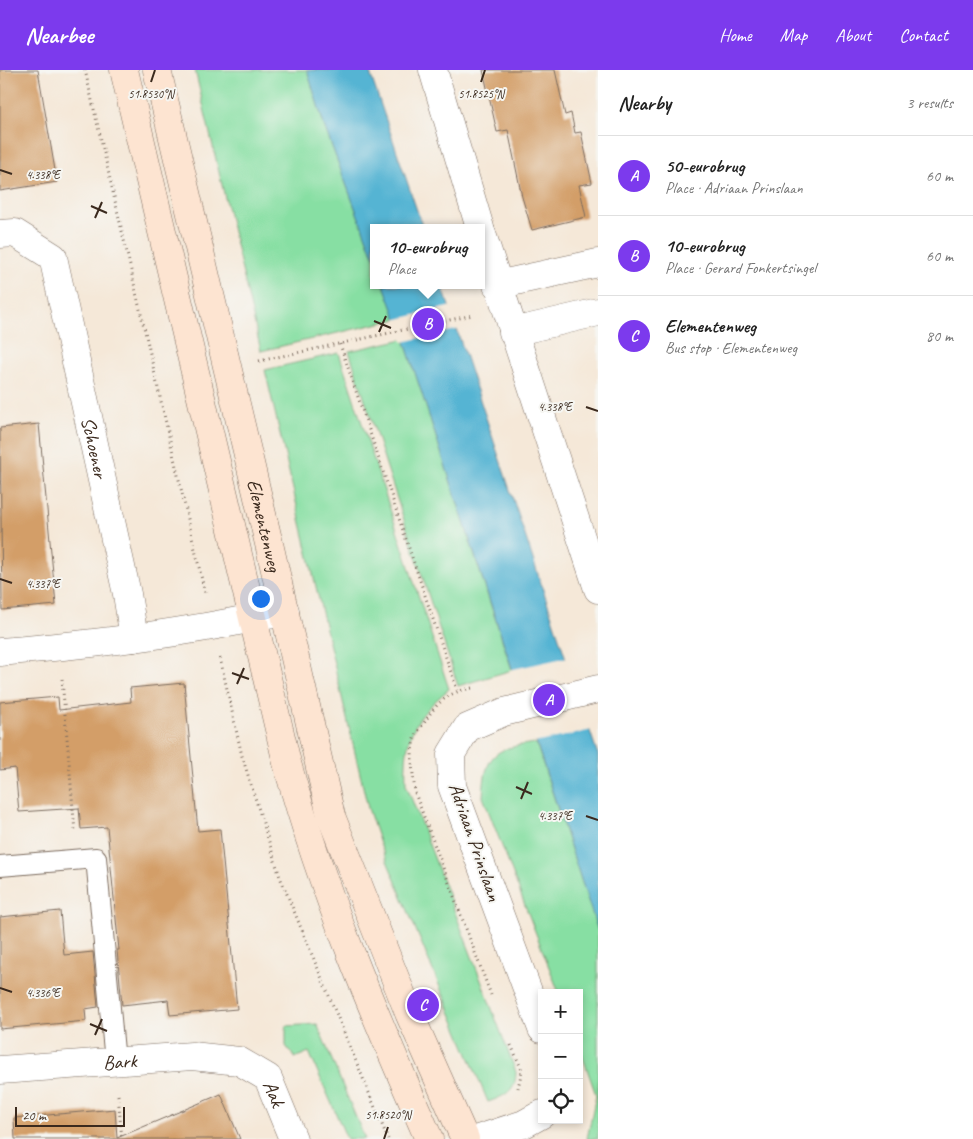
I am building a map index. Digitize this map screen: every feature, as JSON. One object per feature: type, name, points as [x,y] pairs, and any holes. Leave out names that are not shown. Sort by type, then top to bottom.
[{"type":"street","name":"Elementenweg","points":[[124,70],[287,763],[322,878],[428,1139]]},
{"type":"street","name":"Elementenweg","points":[[157,70],[285,611],[331,816],[409,1013],[465,1139]]},
{"type":"street","points":[[433,70],[479,224]]},
{"type":"street","name":"Schoener","points":[[0,234],[15,233],[53,257],[127,594],[134,638]]},
{"type":"street","points":[[485,244],[598,589]]},
{"type":"street","points":[[497,285],[598,263]]},
{"type":"street","points":[[513,332],[598,312]]},
{"type":"street","points":[[0,652],[134,638],[285,611]]},
{"type":"street","name":"Adriaan Prinslaan","points":[[538,1018],[452,786],[451,754],[467,728],[504,712],[598,688]]},
{"type":"street","name":"Bark","points":[[0,1070],[192,1056],[239,1061]]},
{"type":"street","name":"Aak","points":[[239,1061],[268,1078],[293,1139]]},
{"type":"street","points":[[478,1139],[524,1124],[538,1116]]},
{"type":"street","points":[[539,1139],[546,1124]]},
{"type":"lane","points":[[0,866],[96,858],[115,1062]]},
{"type":"path","points":[[258,362],[478,314]]},
{"type":"path","points":[[340,344],[456,690]]},
{"type":"path","points":[[256,352],[260,371]]},
{"type":"path","points":[[59,647],[78,860]]},
{"type":"path","points":[[115,1062],[122,1139]]},
{"type":"green space","points":[[195,70],[307,70],[325,128],[370,247],[370,289],[386,289],[397,319],[261,351]]},
{"type":"green space","points":[[404,339],[512,670],[458,686],[349,351]]},
{"type":"green space","points":[[339,353],[449,689],[427,710],[413,730],[407,753],[406,784],[516,1072],[512,1088],[504,1095],[488,1102],[380,844],[368,808],[265,370]]},
{"type":"green space","points":[[536,743],[598,931],[598,1139],[587,1139],[596,1095],[583,1058],[583,989],[557,989],[483,797],[486,771],[495,755],[511,747]]},
{"type":"green space","points":[[317,1024],[365,1139],[347,1139],[309,1052],[295,1058],[286,1046],[286,1026]]},
{"type":"water","points":[[307,70],[369,70],[422,224],[370,224],[370,247],[325,128]]},
{"type":"water","points":[[385,289],[443,289],[598,755],[598,931],[404,339]]},
{"type":"pier","points":[[452,306],[460,329],[403,342],[394,320]]},
{"type":"pier","points":[[568,657],[592,730],[534,743],[509,670]]},
{"type":"building","points":[[0,70],[38,70],[57,182],[0,191]]},
{"type":"building","points":[[483,70],[555,70],[565,115],[571,113],[575,133],[581,132],[592,183],[579,185],[586,217],[532,230],[522,197],[508,130],[497,132]]},
{"type":"building","points":[[39,424],[56,605],[2,610],[0,428]]},
{"type":"building","points":[[184,683],[198,831],[220,829],[237,1009],[170,1015],[168,1000],[122,1005],[117,950],[119,950],[107,827],[81,829],[79,808],[19,812],[15,768],[0,770],[0,702],[58,697],[59,710],[131,702],[130,688]]},
{"type":"building","points":[[60,911],[64,955],[93,952],[98,1007],[85,1009],[86,1021],[0,1029],[0,917]]},
{"type":"building","points":[[221,1094],[240,1139],[15,1139],[14,1118],[115,1109],[117,1138]]},
{"type":"place","name":"10-eurobrug","points":[[428,324]]},
{"type":"place","name":"50-eurobrug","points":[[549,700]]},
{"type":"place","name":"Elementenweg","points":[[423,1005]]}]
